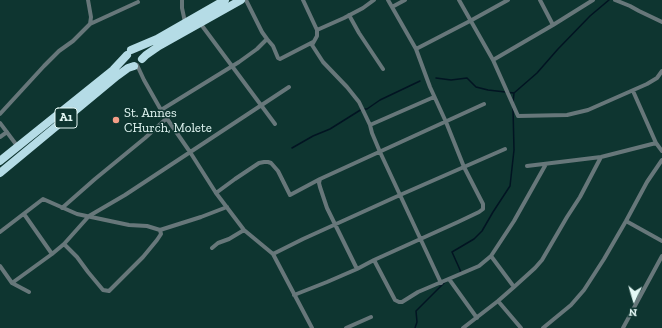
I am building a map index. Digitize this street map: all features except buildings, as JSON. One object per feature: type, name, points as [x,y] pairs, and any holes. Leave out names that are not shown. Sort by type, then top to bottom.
[{"type":"highway","name":"A1","points":[[0,161],[113,70],[129,53],[157,39],[225,0]]},
{"type":"highway","name":"A1","points":[[0,172],[117,76],[128,68],[138,64],[146,55],[159,46],[240,0]]},
{"type":"highway","points":[[137,51],[140,52],[141,55],[138,64],[130,65],[128,63],[126,58],[129,53],[137,51]]},
{"type":"street","points":[[88,0],[91,17],[90,24]]},
{"type":"street","points":[[182,0],[185,22]]},
{"type":"street","points":[[246,0],[262,32],[273,46],[278,58],[280,59],[312,42],[316,36],[317,30],[303,0]]},
{"type":"street","points":[[317,30],[363,8],[374,0]]},
{"type":"street","points":[[294,295],[357,269],[483,209],[483,204],[464,167],[434,97],[416,48],[388,0]]},
{"type":"street","points":[[392,7],[405,0]]},
{"type":"street","points":[[459,0],[493,60],[518,116],[567,115],[588,110],[648,84],[657,78],[662,71]]},
{"type":"street","points":[[416,48],[508,0]]},
{"type":"street","points":[[540,0],[553,25]]},
{"type":"street","points":[[493,60],[593,0]]},
{"type":"street","points":[[615,0],[662,22]]},
{"type":"street","points":[[0,114],[59,51],[73,41],[90,24],[138,2]]},
{"type":"street","points":[[349,15],[383,69]]},
{"type":"street","points":[[199,23],[233,66],[275,124]]},
{"type":"street","points":[[161,110],[233,66],[257,49],[267,39]]},
{"type":"street","points":[[312,42],[312,45],[323,62],[359,102],[370,125],[380,152],[441,283]]},
{"type":"street","points":[[138,64],[144,80],[161,110],[216,193],[244,230],[273,254],[312,328]]},
{"type":"street","points":[[12,283],[64,244],[89,216],[125,195],[289,86]]},
{"type":"street","points":[[633,91],[656,143],[662,151]]},
{"type":"street","points":[[370,125],[434,97]]},
{"type":"street","points":[[216,193],[259,164],[268,162],[271,163],[278,171],[290,195],[320,179],[484,104]]},
{"type":"street","points":[[62,208],[167,118]]},
{"type":"street","points":[[0,123],[18,147]]},
{"type":"street","points":[[0,137],[7,132]]},
{"type":"street","points":[[527,166],[601,157],[656,143]]},
{"type":"street","points":[[273,254],[400,195],[505,149]]},
{"type":"street","points":[[462,328],[498,301],[542,260],[580,197],[601,157]]},
{"type":"street","points":[[543,328],[571,305],[584,290],[626,221],[647,182],[662,160]]},
{"type":"street","points":[[374,260],[395,300],[398,302],[402,302],[418,292],[479,266],[492,256],[546,164]]},
{"type":"street","points":[[320,179],[319,183],[327,208],[357,269]]},
{"type":"street","points":[[0,232],[43,199],[77,214],[130,225],[147,226],[160,230],[202,217],[227,207]]},
{"type":"street","points":[[24,214],[52,254]]},
{"type":"street","points":[[626,221],[662,241]]},
{"type":"street","points":[[64,244],[77,257],[103,290],[109,291],[157,240],[161,234],[160,230]]},
{"type":"street","points":[[212,248],[218,243],[229,239],[244,230]]},
{"type":"street","points":[[492,256],[514,287]]},
{"type":"street","points":[[623,328],[662,256]]},
{"type":"street","points":[[0,266],[12,283],[29,292]]},
{"type":"street","points":[[448,279],[477,318]]},
{"type":"street","points":[[498,301],[521,328]]},
{"type":"street","points":[[346,328],[371,317]]},
{"type":"waterway","points":[[513,103],[514,93],[537,73],[590,16],[609,0]]},
{"type":"waterway","points":[[436,78],[451,80],[467,78],[476,87],[514,93]]},
{"type":"waterway","points":[[292,148],[313,136],[330,129],[362,109],[367,109],[380,100],[420,81]]},
{"type":"waterway","points":[[460,272],[452,252],[474,239],[482,231],[510,186],[514,150],[513,108]]},
{"type":"waterway","points":[[415,328],[417,322],[416,311],[445,282]]},
{"type":"place","name":"St. Annes CHurch, Molete","points":[[116,120]]}]
